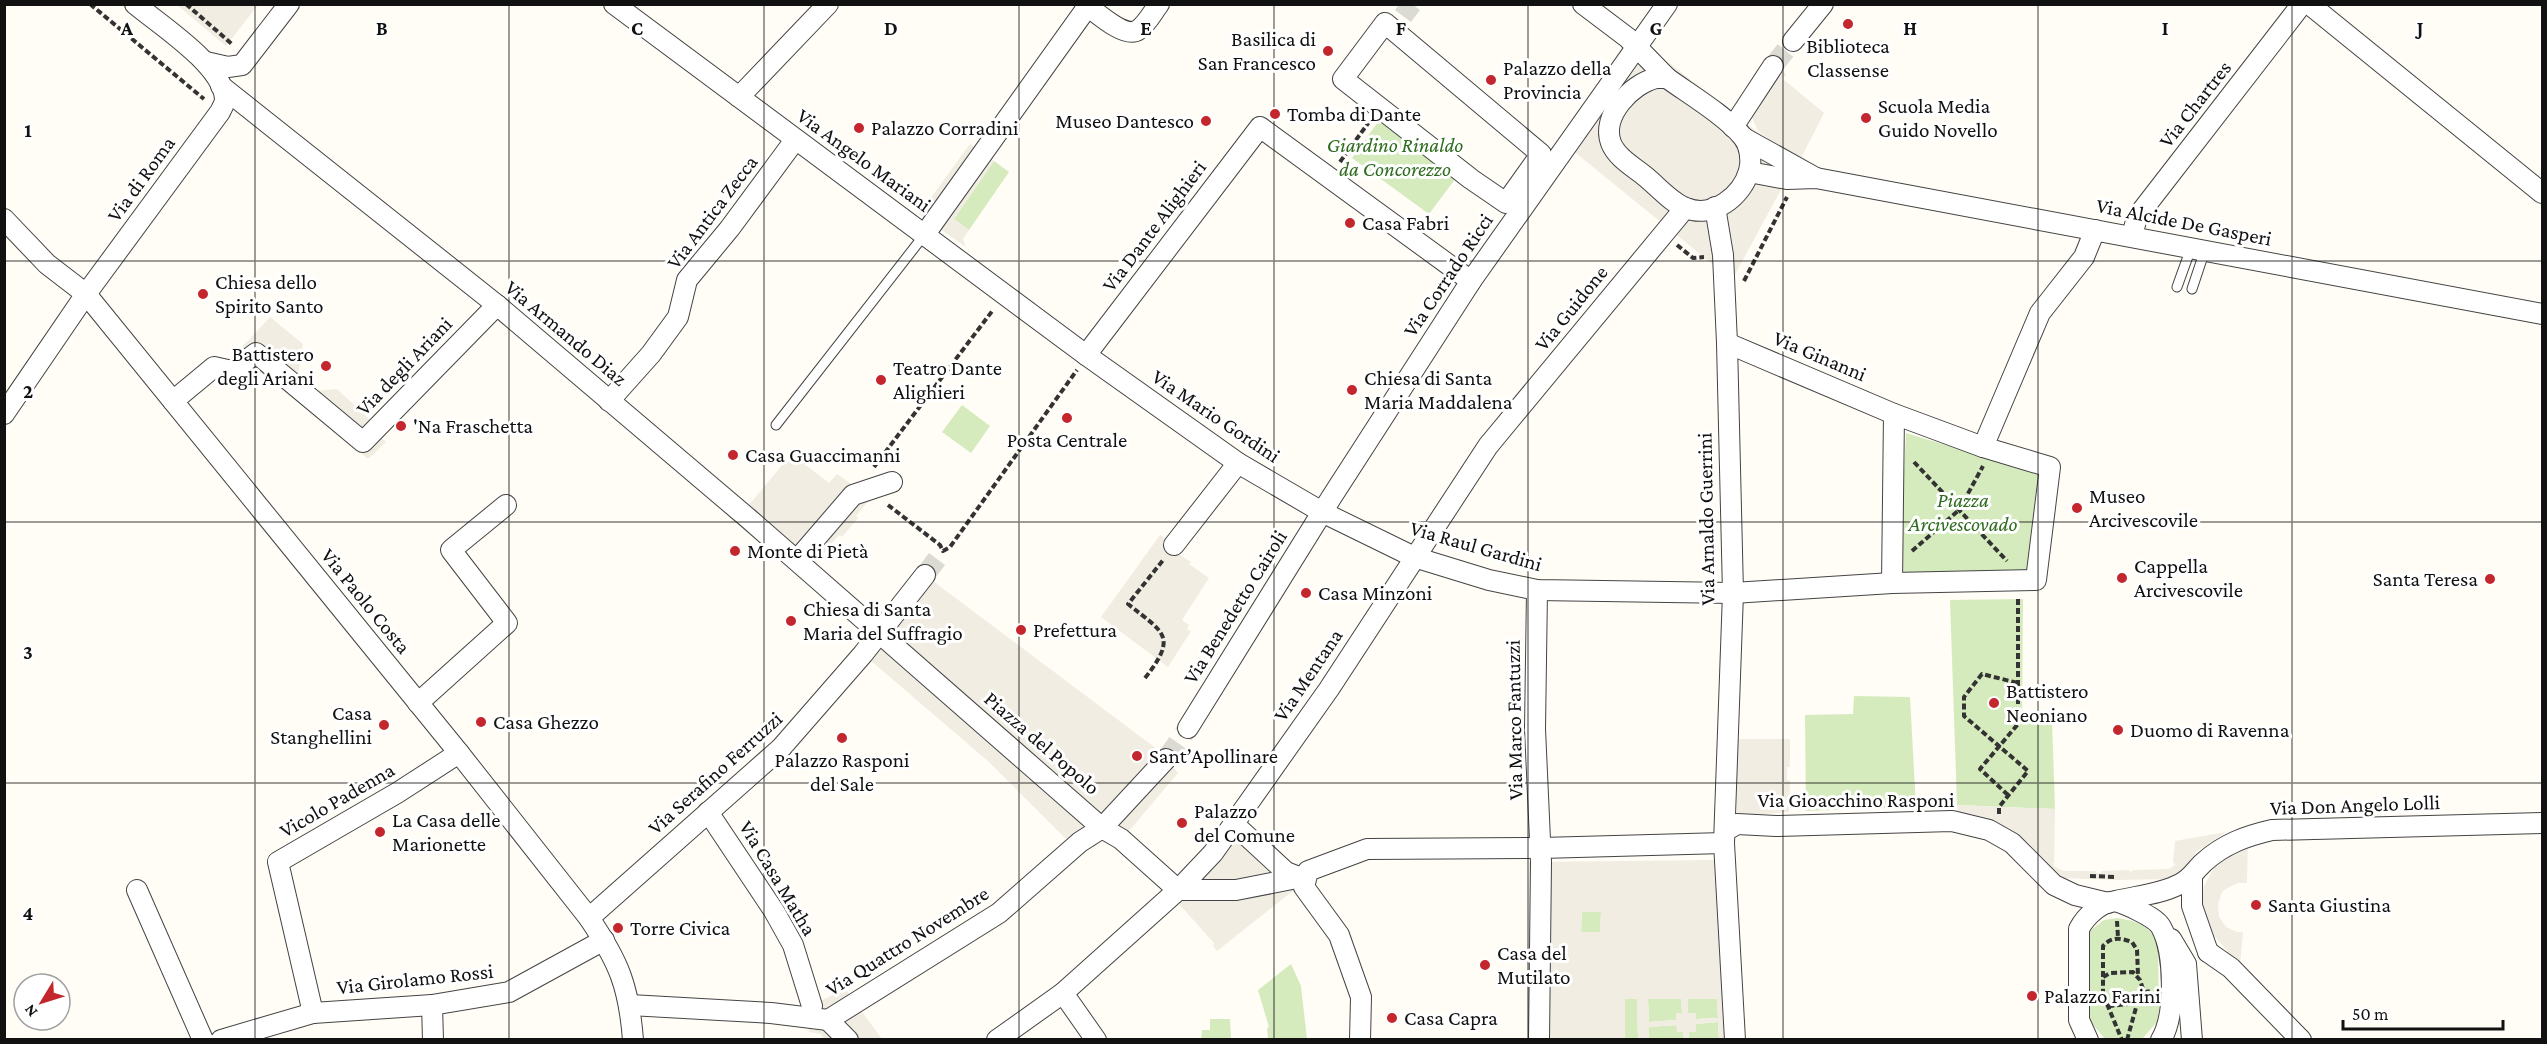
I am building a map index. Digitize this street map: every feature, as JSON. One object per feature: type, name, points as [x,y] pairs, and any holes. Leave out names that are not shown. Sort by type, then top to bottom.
[{"type":"street","points":[[135,4],[206,62],[221,86],[225,101],[220,112]]},
{"type":"street","points":[[206,62],[228,67],[242,65],[289,4]]},
{"type":"street","name":"Via Angelo Mariani","points":[[614,4],[925,234],[1083,360]]},
{"type":"street","points":[[739,97],[828,4]]},
{"type":"street","points":[[925,234],[1087,5],[1123,32],[1131,33],[1139,30],[1159,4]]},
{"type":"street","points":[[1583,4],[1628,38],[1667,78],[1738,133],[1752,159],[1749,172],[1742,188],[1730,200],[1715,207],[1700,211],[1685,208],[1618,155],[1609,136],[1614,113],[1628,94],[1646,81],[1667,78]]},
{"type":"street","name":"Via Corrado Ricci","points":[[1322,512],[1471,281],[1531,182],[1566,148],[1667,4]]},
{"type":"street","points":[[1793,41],[1823,4]]},
{"type":"street","name":"Via Chartres","points":[[2132,236],[2137,218],[2302,4]]},
{"type":"street","points":[[2309,4],[2542,193]]},
{"type":"street","points":[[1385,22],[1398,22],[1541,154],[1531,182],[1506,203],[1379,107],[1343,79],[1385,22]]},
{"type":"street","points":[[1738,133],[1773,66]]},
{"type":"street","name":"Via Armando Diaz","points":[[221,86],[497,305],[876,629]]},
{"type":"street","name":"Via di Roma","points":[[4,414],[86,294],[220,112]]},
{"type":"street","name":"Via Dante Alighieri","points":[[1083,360],[1260,127],[1329,178]]},
{"type":"street","name":"Via Alcide De Gasperi","points":[[1738,133],[1816,178]]},
{"type":"street","name":"Via Antica Zecca","points":[[609,401],[651,354],[678,316],[687,280],[730,228],[795,140]]},
{"type":"street","name":"Via Alcide De Gasperi","points":[[1749,172],[1787,179],[1816,178],[2542,314]]},
{"type":"street","points":[[1329,178],[1471,281]]},
{"type":"street","name":"Via Arnaldo Guerrini","points":[[1715,207],[1723,255],[1741,593],[1725,837],[1735,1040]]},
{"type":"street","name":"Via Guidone","points":[[1414,557],[1488,446],[1685,208]]},
{"type":"street","name":"Via Paolo Costa","points":[[4,219],[47,264],[86,294],[459,753],[589,918],[604,940],[623,977],[630,1005],[633,1040]]},
{"type":"street","points":[[1983,447],[2040,313],[2084,257],[2095,230]]},
{"type":"street","name":"Via degli Ariani","points":[[173,401],[214,367],[232,371],[256,353],[363,442],[497,305]]},
{"type":"street","name":"Via Ginanni","points":[[1727,343],[1894,414]]},
{"type":"street","name":"Via Mario Gordini","points":[[1083,360],[1238,463],[1322,512]]},
{"type":"street","points":[[1894,414],[1983,447],[2050,467],[2036,580],[1960,581],[1892,573],[1894,414]]},
{"type":"street","points":[[1174,545],[1238,463]]},
{"type":"street","points":[[797,560],[853,495],[864,487],[892,482]]},
{"type":"street","points":[[418,703],[507,623],[451,550],[506,506]]},
{"type":"street","name":"Via Raul Gardini","points":[[1322,512],[1414,557],[1490,580],[1537,591],[1741,593],[1892,573]]},
{"type":"street","name":"Via Benedetto Cairoli","points":[[1188,728],[1322,512]]},
{"type":"street","name":"Via Mentana","points":[[1009,1036],[1063,993],[1178,890],[1213,853],[1237,822],[1329,688],[1414,557]]},
{"type":"street","points":[[876,629],[925,575]]},
{"type":"street","name":"Via Marco Fantuzzi","points":[[1537,591],[1535,729],[1540,848],[1539,1040]]},
{"type":"street","name":"Via Serafino Ferruzzi","points":[[589,918],[781,748],[863,654],[876,629]]},
{"type":"street","name":"Piazza del Popolo","points":[[876,629],[1102,828],[1166,759]]},
{"type":"street","name":"Vicolo Padenna","points":[[313,1014],[278,862],[397,794],[459,753]]},
{"type":"street","name":"Via Casa Matha","points":[[708,812],[774,911],[793,945],[812,1006]]},
{"type":"street","name":"Via Gioacchino Rasponi","points":[[1540,848],[1725,837],[1737,824],[1776,826],[1952,821],[1989,830],[2012,843],[2054,885],[2074,895],[2148,915],[2160,925]]},
{"type":"street","points":[[1237,822],[1286,872],[1304,876]]},
{"type":"street","name":"Via Don Angelo Lolli","points":[[2114,907],[2169,889],[2192,878],[2201,864],[2226,846],[2243,837],[2272,830],[2542,823]]},
{"type":"street","points":[[1102,828],[1125,842],[1178,890],[1236,890],[1304,876],[1367,849],[1540,848]]},
{"type":"street","name":"Via Quattro Novembre","points":[[630,1005],[771,1013],[828,1020],[999,913],[1080,842],[1102,828]]},
{"type":"street","points":[[1304,876],[1304,887],[1339,935],[1362,997],[1360,1040]]},
{"type":"street","points":[[2192,878],[2193,906],[2208,952],[2231,968],[2301,1040]]},
{"type":"street","points":[[137,890],[203,1040]]},
{"type":"street","points":[[2088,1040],[2079,1020],[2079,929],[2085,918],[2114,907]]},
{"type":"street","points":[[2160,925],[2173,940],[2186,964],[2192,1040]]},
{"type":"street","points":[[2160,925],[2170,959],[2165,988],[2168,1021],[2161,1040]]},
{"type":"street","name":"Via Girolamo Rossi","points":[[221,1040],[313,1014],[432,1005],[509,992],[604,940]]},
{"type":"street","points":[[2165,988],[2198,953],[2208,952]]},
{"type":"street","points":[[1063,993],[1096,1040]]},
{"type":"street","points":[[432,1005],[433,1040]]},
{"type":"street","points":[[828,1020],[848,1040]]},
{"type":"lane","points":[[776,425],[925,234]]},
{"type":"lane","points":[[2177,286],[2198,249]]},
{"type":"lane","points":[[2192,289],[2198,249]]},
{"type":"path","points":[[90,4],[220,112]]},
{"type":"path","points":[[186,4],[235,47]]},
{"type":"path","points":[[1329,178],[1379,107]]},
{"type":"path","points":[[1741,288],[1789,193]]},
{"type":"path","points":[[1663,233],[1693,258],[1723,255]]},
{"type":"path","points":[[999,303],[864,487],[940,545],[943,551],[950,547],[1083,360]]},
{"type":"path","points":[[1893,445],[1905,452],[2017,571],[2022,580],[2018,724],[1980,769],[2008,795]]},
{"type":"path","points":[[1892,573],[1900,562],[1959,510],[1987,458],[1983,447]]},
{"type":"path","points":[[1145,678],[1161,658],[1165,643],[1160,630],[1128,604],[1174,545]]},
{"type":"path","points":[[1998,821],[1999,807],[2028,771],[1964,716],[1964,697],[1982,674],[2018,683]]},
{"type":"path","points":[[2010,717],[2018,724]]},
{"type":"path","points":[[2114,907],[2118,938]]},
{"type":"path","points":[[2125,1040],[2103,998],[2103,946],[2109,940],[2118,938],[2132,942],[2138,950],[2138,976],[2144,992]]},
{"type":"path","points":[[2103,977],[2110,973],[2133,972],[2138,976]]},
{"type":"path","points":[[2125,1040],[2137,1003],[2144,992],[2165,988]]},
{"type":"path","points":[[2107,1004],[2110,1006],[2137,1003]]},
{"type":"green space","name":"Giardino Rinaldo da Concorezzo","points":[[1383,115],[1459,174],[1429,214],[1352,158]]},
{"type":"green space","points":[[994,161],[1009,172],[969,230],[954,219]]},
{"type":"green space","points":[[962,405],[990,426],[971,453],[942,432]]},
{"type":"green space","name":"Piazza Arcivescovado","points":[[1906,433],[2038,473],[2027,571],[1899,572]]},
{"type":"green space","points":[[2023,599],[2022,721],[2052,722],[2055,809],[1957,805],[1950,600]]},
{"type":"green space","points":[[1854,696],[1910,697],[1916,807],[1806,811],[1805,715],[1853,714]]},
{"type":"green space","points":[[1582,912],[1601,912],[1600,933],[1581,932]]},
{"type":"green space","points":[[2117,918],[2131,921],[2148,929],[2158,947],[2159,1010],[2157,1022],[2142,1039],[2105,1039],[2089,1020],[2086,1009],[2087,933],[2104,920]]},
{"type":"green space","points":[[1291,964],[1301,986],[1307,1039],[1268,1039],[1267,1028],[1269,1027],[1258,990]]},
{"type":"green space","points":[[1624,999],[1637,999],[1638,1039],[1625,1039]]},
{"type":"green space","points":[[1648,999],[1681,999],[1682,1013],[1676,1020],[1649,1022]]},
{"type":"green space","points":[[1687,999],[1717,999],[1718,1018],[1696,1019],[1688,1013]]},
{"type":"green space","points":[[1210,1019],[1230,1019],[1231,1039],[1201,1039],[1202,1030],[1210,1030]]},
{"type":"green space","points":[[1718,1022],[1719,1039],[1689,1039],[1689,1032],[1696,1031],[1696,1024]]},
{"type":"green space","points":[[1677,1025],[1683,1032],[1684,1039],[1649,1039],[1648,1027]]},
{"type":"shaded area","points":[[177,5],[258,5],[226,46]]},
{"type":"shaded area","points":[[1631,33],[1796,162],[1732,280],[1561,141]]},
{"type":"shaded area","points":[[1779,68],[1786,74],[1783,79],[1824,113],[1799,162],[1758,131],[1750,113]]},
{"type":"shaded area","points":[[970,144],[994,161],[954,219],[969,230],[963,239],[966,247],[919,214]]},
{"type":"shaded area","points":[[270,317],[303,344],[298,375],[314,391],[337,389],[383,432],[379,435],[386,442],[368,459],[307,407],[251,366],[245,370],[230,360]]},
{"type":"shaded area","points":[[795,457],[829,483],[837,474],[871,498],[842,537],[839,535],[814,565],[749,505],[783,464]]},
{"type":"shaded area","points":[[1160,535],[1170,541],[1177,553],[1191,562],[1189,564],[1209,578],[1182,620],[1189,625],[1187,629],[1191,631],[1168,667],[1101,617]]},
{"type":"shaded area","points":[[917,569],[1161,752],[1178,773],[1128,832],[1105,836],[1095,847],[1065,838],[989,762],[856,648]]},
{"type":"shaded area","points":[[1737,739],[1790,739],[1790,767],[1787,767],[1787,780],[1790,780],[1789,812],[1737,816]]},
{"type":"shaded area","points":[[1957,805],[2055,809],[2054,866],[2063,871],[2101,873],[2101,871],[2129,870],[2130,872],[2169,869],[2175,865],[2173,861],[2175,841],[2226,832],[2196,852],[2183,872],[2173,879],[2061,878],[2045,868],[2023,840],[1990,822],[1958,815]]},
{"type":"shaded area","points":[[1232,817],[1297,878],[1294,890],[1217,951],[1213,946],[1214,943],[1179,904],[1178,890]]},
{"type":"shaded area","points":[[2248,842],[2247,883],[2238,883],[2227,888],[2222,892],[2218,904],[2219,917],[2226,927],[2243,932],[2240,965],[2208,929],[2200,909],[2204,886],[2217,863]]},
{"type":"shaded area","points":[[1716,860],[1728,1039],[1719,1039],[1718,1022],[1696,1024],[1696,1032],[1689,1032],[1689,1039],[1684,1039],[1683,1032],[1677,1032],[1676,1025],[1649,1027],[1649,1039],[1638,1039],[1637,999],[1625,999],[1625,1039],[1527,1040],[1529,862]],"holes":[[[1582,912],[1601,912],[1600,932],[1581,932]],[[1648,999],[1681,999],[1682,1013],[1676,1013],[1676,1020],[1649,1022]],[[1688,999],[1717,999],[1718,1018],[1696,1019],[1696,1013],[1688,1013]]]},
{"type":"shaded area","points":[[845,989],[882,1039],[823,1039],[821,1034],[809,1032],[806,1008]]},
{"type":"tunnel","points":[[1403,16],[1412,4]]},
{"type":"tunnel","points":[[1773,66],[1793,41]]},
{"type":"tunnel","points":[[925,575],[943,551]]},
{"type":"tunnel","points":[[1166,759],[1188,728]]},
{"type":"place","name":"Biblioteca Classense","points":[[1848,24]]},
{"type":"place","name":"Basilica di San Francesco","points":[[1328,51]]},
{"type":"place","name":"Palazzo della Provincia","points":[[1491,80]]},
{"type":"place","name":"Tomba di Dante","points":[[1275,114]]},
{"type":"place","name":"Scuola Media Guido Novello","points":[[1866,118]]},
{"type":"place","name":"Museo Dantesco","points":[[1206,121]]},
{"type":"place","name":"Palazzo Corradini","points":[[859,128]]},
{"type":"place","name":"Casa Fabri","points":[[1350,223]]},
{"type":"place","name":"Chiesa dello Spirito Santo","points":[[203,294]]},
{"type":"place","name":"Battistero degli Ariani","points":[[326,366]]},
{"type":"place","name":"Teatro Dante Alighieri","points":[[881,380]]},
{"type":"place","name":"Chiesa di Santa Maria Maddalena","points":[[1352,390]]},
{"type":"place","name":"Posta Centrale","points":[[1067,418]]},
{"type":"place","name":"'Na Fraschetta","points":[[401,426]]},
{"type":"place","name":"Casa Guaccimanni","points":[[733,455]]},
{"type":"place","name":"Museo Arcivescovile","points":[[2077,508]]},
{"type":"place","name":"Monte di Pietà","points":[[735,551]]},
{"type":"place","name":"Cappella Arcivescovile","points":[[2122,578]]},
{"type":"place","name":"Santa Teresa","points":[[2490,579]]},
{"type":"place","name":"Casa Minzoni","points":[[1306,593]]},
{"type":"place","name":"Chiesa di Santa Maria del Suffragio","points":[[791,621]]},
{"type":"place","name":"Prefettura","points":[[1021,630]]},
{"type":"place","name":"Battistero Neoniano","points":[[1994,703]]},
{"type":"place","name":"Casa Ghezzo","points":[[481,722]]},
{"type":"place","name":"Casa Stanghellini","points":[[384,725]]},
{"type":"place","name":"Duomo di Ravenna","points":[[2118,730]]},
{"type":"place","name":"Palazzo Rasponi del Sale","points":[[842,738]]},
{"type":"place","name":"Sant’Apollinare","points":[[1137,756]]},
{"type":"place","name":"Palazzo del Comune","points":[[1182,823]]},
{"type":"place","name":"La Casa delle Marionette","points":[[380,832]]},
{"type":"place","name":"Santa Giustina","points":[[2256,905]]},
{"type":"place","name":"Torre Civica","points":[[618,928]]},
{"type":"place","name":"Casa del Mutilato","points":[[1485,965]]},
{"type":"place","name":"Palazzo Farini","points":[[2032,996]]},
{"type":"place","name":"Casa Capra","points":[[1392,1018]]}]
